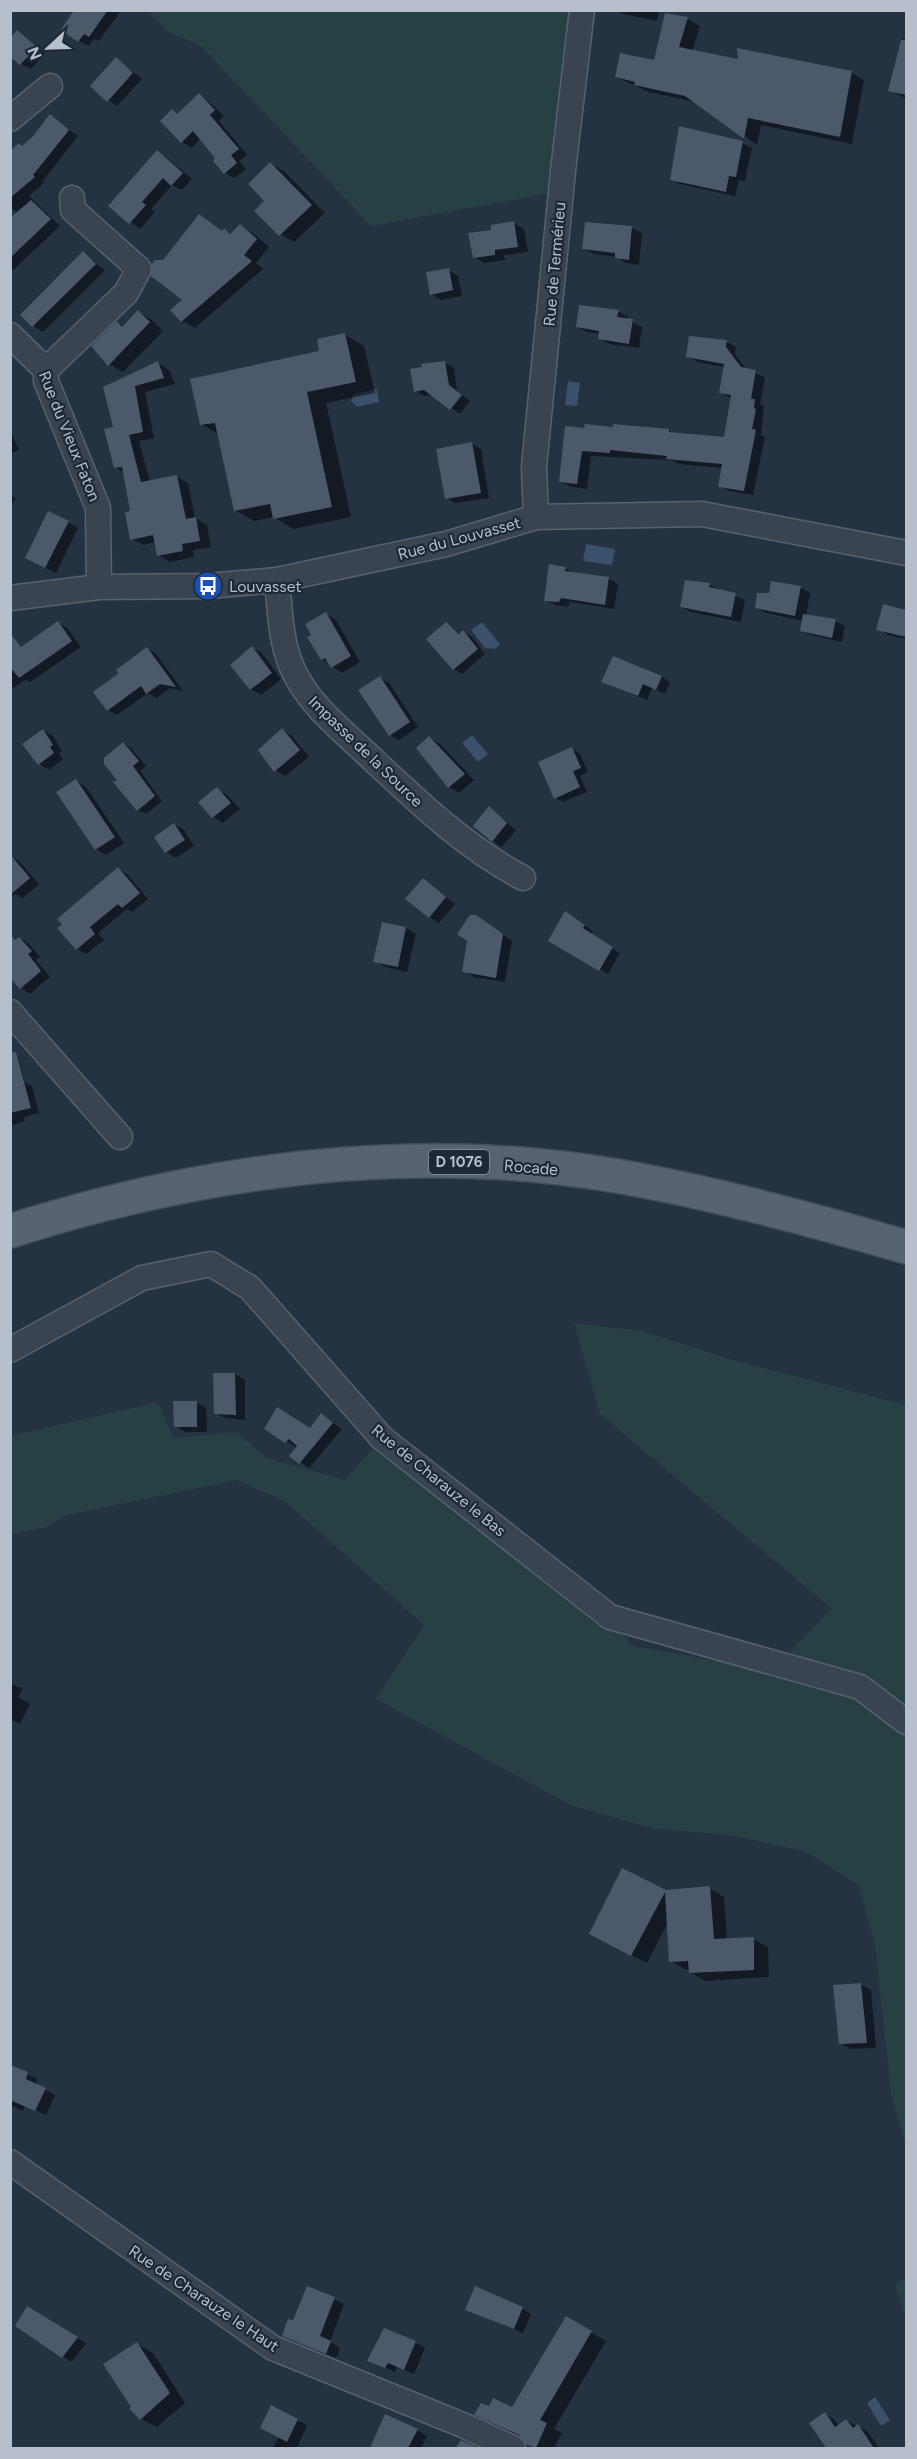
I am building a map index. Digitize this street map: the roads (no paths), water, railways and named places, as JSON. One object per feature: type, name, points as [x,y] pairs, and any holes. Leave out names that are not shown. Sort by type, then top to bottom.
[{"type":"main road","name":"Rocade","points":[[10,1231],[151,1192],[231,1176],[357,1163],[464,1162],[542,1167],[626,1178],[725,1197],[906,1247]]},
{"type":"street","name":"Rue de Termérieu","points":[[536,517],[534,467],[562,171],[582,10]]},
{"type":"street","points":[[10,119],[50,86]]},
{"type":"street","points":[[46,370],[126,293],[139,269],[73,210],[72,198]]},
{"type":"street","name":"Rue du Vieux Faton","points":[[10,335],[46,370],[46,381],[98,508],[99,587]]},
{"type":"street","name":"Rue du Louvasset","points":[[10,598],[99,587],[208,586],[278,580],[446,544],[536,517],[702,514],[906,553]]},
{"type":"street","name":"Impasse de la Source","points":[[278,580],[281,628],[286,647],[291,665],[311,702],[436,820],[498,865],[523,878]]},
{"type":"street","points":[[10,1012],[120,1137]]},
{"type":"street","name":"Rue de Charauze le Bas","points":[[10,1350],[142,1278],[211,1264],[250,1288],[382,1438],[610,1617],[860,1687],[906,1722]]},
{"type":"street","name":"Rue de Charauze le Haut","points":[[10,2162],[273,2348],[465,2426],[513,2448]]},
{"type":"water","points":[[568,381],[580,383],[577,406],[565,405]]},
{"type":"water","points":[[377,389],[379,402],[357,407],[351,401],[354,394]]},
{"type":"water","points":[[586,544],[615,549],[612,565],[583,561]]},
{"type":"water","points":[[482,622],[500,644],[495,649],[485,648],[471,630]]},
{"type":"water","points":[[472,735],[488,754],[478,762],[462,743]]},
{"type":"water","points":[[875,2397],[890,2420],[881,2426],[867,2403]]},
{"type":"place","name":"Louvasset","points":[[208,586]]}]
